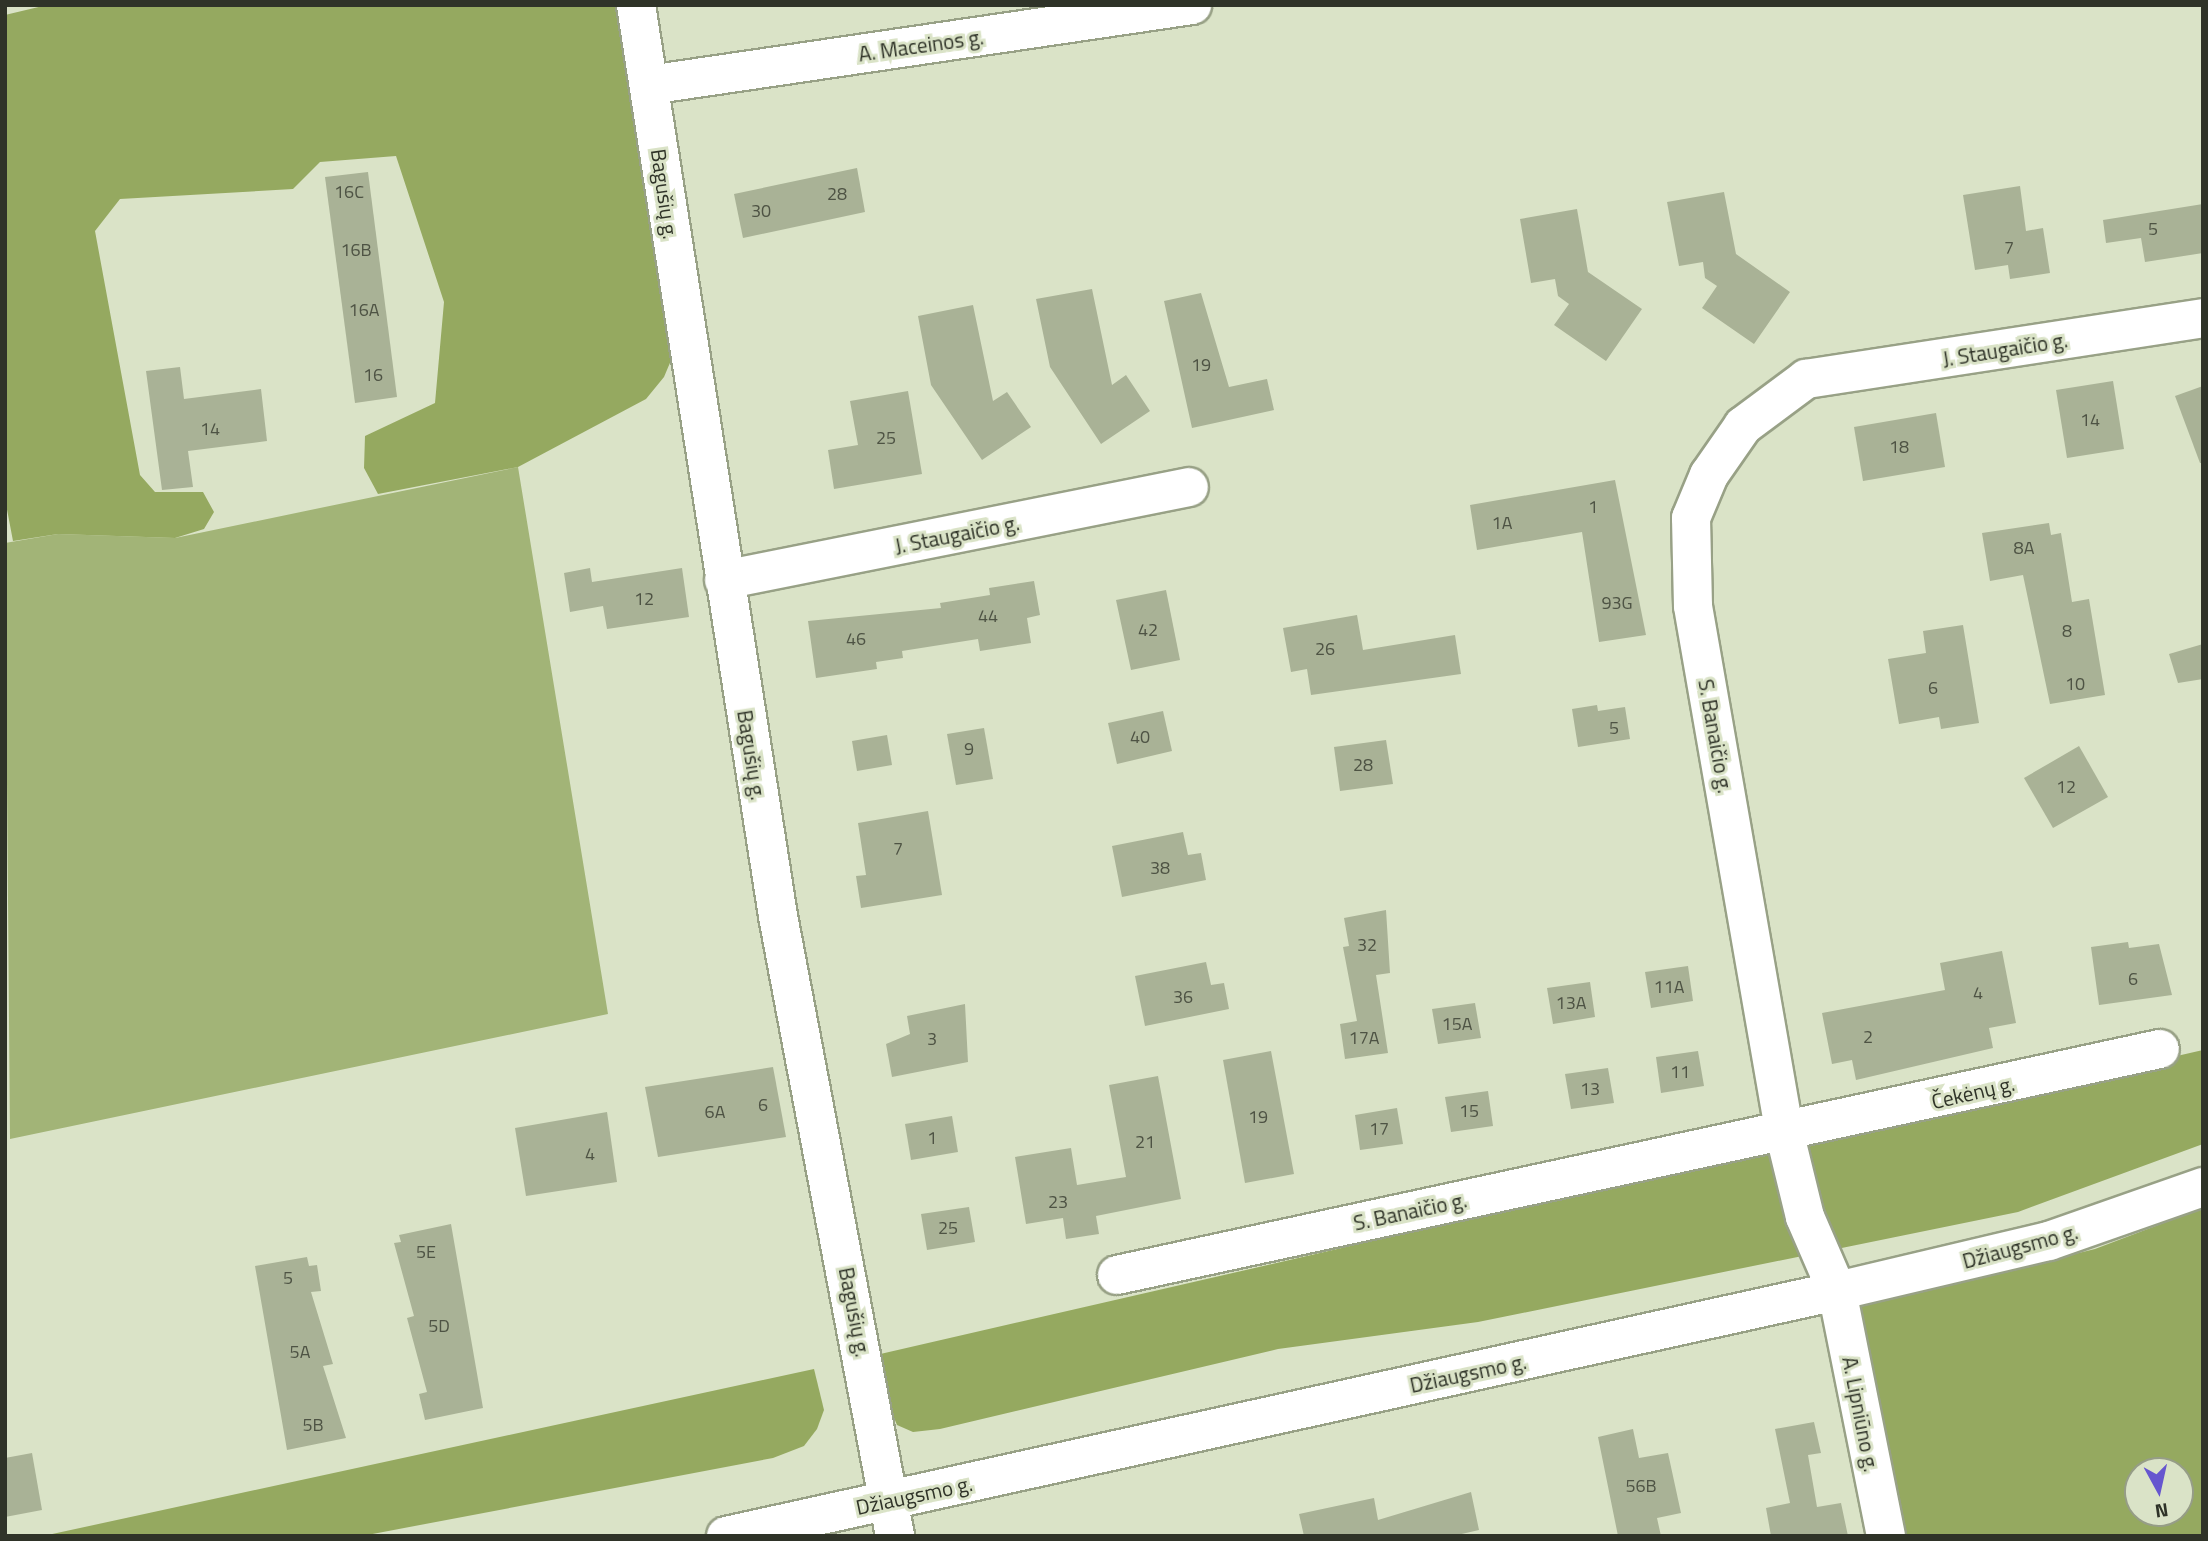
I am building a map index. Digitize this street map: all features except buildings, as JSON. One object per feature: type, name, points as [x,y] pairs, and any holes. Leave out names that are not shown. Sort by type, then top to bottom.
[{"type":"street","name":"Bagušių g.","points":[[636,5],[778,916],[892,1518]]},
{"type":"street","name":"A. Maceinos g.","points":[[649,85],[1033,17],[1192,5]]},
{"type":"street","name":"J. Staugaičio g.","points":[[1806,379],[2203,318]]},
{"type":"street","name":"S. Banaičio g.","points":[[1806,379],[1743,426],[1709,475],[1691,518],[1693,606],[1785,1135],[1805,1217],[1837,1291]]},
{"type":"street","name":"J. Staugaičio g.","points":[[724,580],[1189,487]]},
{"type":"street","name":"Čekėnų g.","points":[[1785,1135],[2160,1049]]},
{"type":"street","name":"S. Banaičio g.","points":[[1117,1275],[1785,1135]]},
{"type":"street","name":"Džiaugsmo g.","points":[[726,1536],[892,1518],[2049,1241],[2203,1187]]},
{"type":"street","name":"A. Lipniūno g.","points":[[1837,1291],[1886,1536]]},
{"type":"green space","points":[[47,5],[624,5],[672,358],[664,377],[646,399],[518,467],[378,494],[364,468],[365,436],[435,403],[444,302],[396,156],[320,162],[293,189],[120,199],[95,231],[140,475],[155,492],[203,492],[214,512],[204,529],[175,538],[58,534],[13,541],[5,499],[5,15]]},
{"type":"green space","points":[[518,467],[608,1014],[10,1139],[5,543],[58,534],[175,538]]},
{"type":"green space","points":[[2203,1050],[2203,1144],[2018,1212],[1478,1322],[1278,1349],[940,1429],[913,1432],[897,1425],[887,1401],[876,1355]]},
{"type":"green space","points":[[2203,1208],[2203,1536],[1901,1536],[1855,1308],[2095,1249]]},
{"type":"green space","points":[[814,1369],[824,1410],[817,1429],[804,1446],[773,1458],[362,1536],[43,1536]]}]
